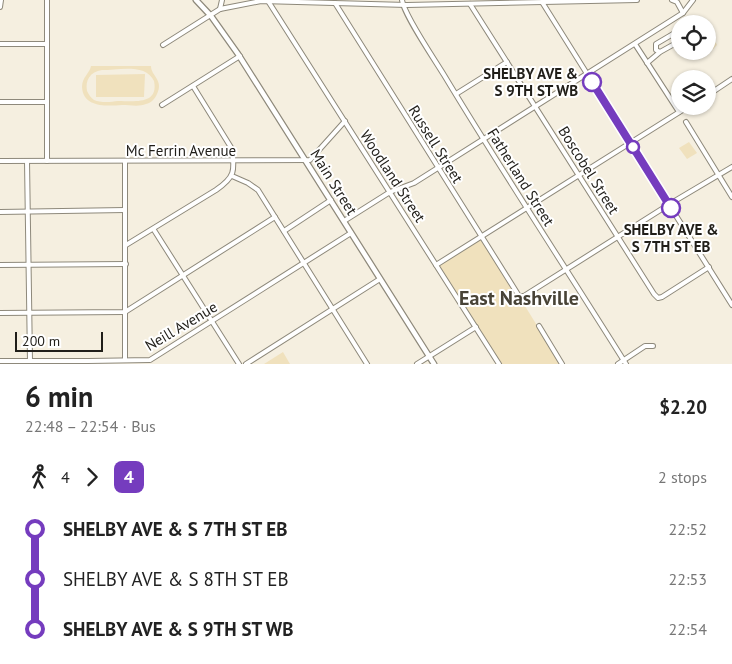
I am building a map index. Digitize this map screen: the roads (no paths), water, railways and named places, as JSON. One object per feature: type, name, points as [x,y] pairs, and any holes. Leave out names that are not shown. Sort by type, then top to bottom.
[{"type":"main road","name":"Main Street","points":[[196,0],[211,16],[240,56],[434,364]]},
{"type":"street","points":[[0,7],[1,0]]},
{"type":"street","points":[[47,0],[47,161]]},
{"type":"street","points":[[220,9],[222,0]]},
{"type":"street","points":[[164,45],[220,9],[268,0],[335,3],[470,4],[637,0]]},
{"type":"street","name":"Woodland Street","points":[[268,0],[499,364]]},
{"type":"street","points":[[672,0],[677,2],[683,13]]},
{"type":"street","points":[[344,221],[390,192],[414,183],[438,169],[535,106],[587,75],[683,13],[693,0]]},
{"type":"street","points":[[542,1],[630,144],[729,296],[732,304]]},
{"type":"street","name":"Fatherland Street","points":[[402,2],[456,94],[625,362]]},
{"type":"street","name":"Russell Street","points":[[335,3],[519,296],[524,296],[567,270]]},
{"type":"street","name":"Boscobel Street","points":[[470,4],[654,294],[658,298],[709,267]]},
{"type":"street","points":[[647,63],[660,52],[678,42],[677,35],[674,34],[656,44],[656,50],[660,52]]},
{"type":"street","points":[[0,44],[47,44]]},
{"type":"street","points":[[635,44],[671,100]]},
{"type":"street","points":[[162,105],[240,56]]},
{"type":"street","points":[[456,94],[506,62]]},
{"type":"street","points":[[716,89],[732,79]]},
{"type":"street","points":[[126,245],[154,230],[227,182],[232,176],[234,161],[232,149],[193,86]]},
{"type":"street","points":[[0,102],[47,102]]},
{"type":"street","points":[[436,265],[674,115]]},
{"type":"street","points":[[305,160],[310,160],[344,121]]},
{"type":"street","points":[[686,122],[732,197]]},
{"type":"street","name":"Mc Ferrin Avenue","points":[[0,162],[305,160]]},
{"type":"street","points":[[27,161],[30,361]]},
{"type":"street","points":[[125,161],[125,360]]},
{"type":"street","points":[[567,270],[732,167]]},
{"type":"street","points":[[232,176],[258,190],[367,364]]},
{"type":"street","points":[[284,231],[331,200]]},
{"type":"street","points":[[0,212],[125,210]]},
{"type":"street","points":[[0,313],[125,312],[275,218]]},
{"type":"street","points":[[154,230],[239,364]]},
{"type":"street","name":"Neill Avenue","points":[[0,361],[88,363],[150,360],[351,233]]},
{"type":"street","points":[[0,265],[126,264]]},
{"type":"street","points":[[246,364],[380,279]]},
{"type":"street","points":[[538,326],[562,364]]},
{"type":"street","points":[[418,364],[476,328]]},
{"type":"street","points":[[618,364],[625,362],[645,346],[653,346]]},
{"type":"place","name":"SHELBY AVE & S 9TH ST WB","points":[[592,82]]},
{"type":"place","name":"SHELBY AVE & S 7TH ST EB","points":[[671,208]]},
{"type":"district","name":"East Nashville","points":[[519,298]]}]
